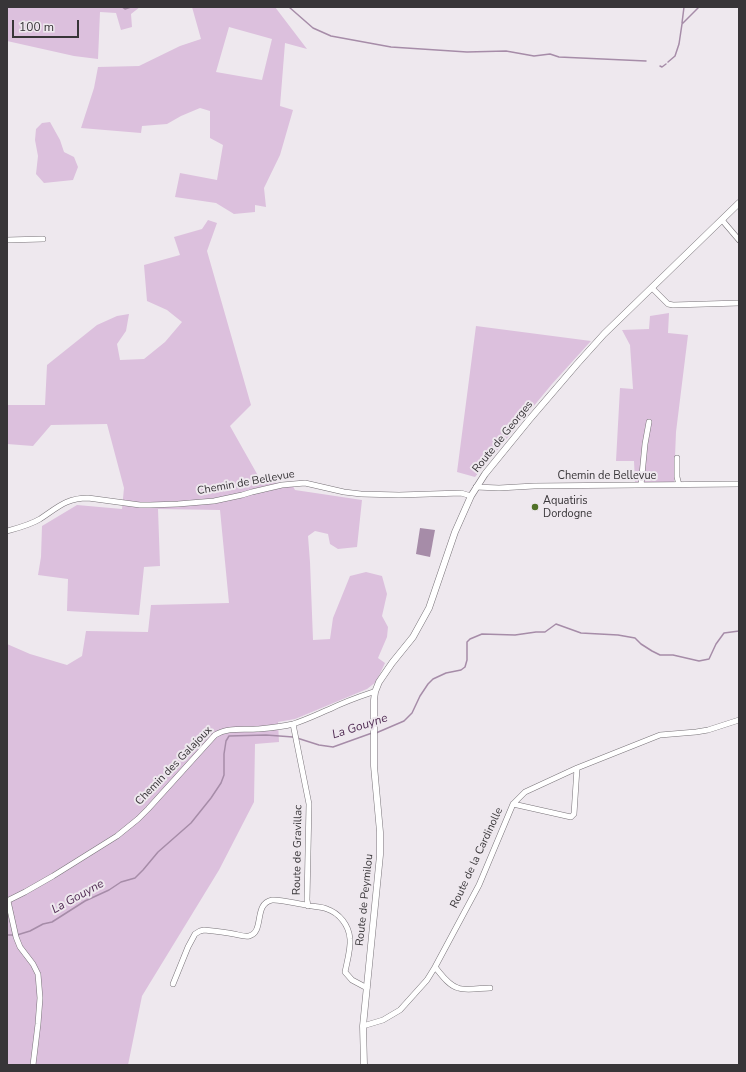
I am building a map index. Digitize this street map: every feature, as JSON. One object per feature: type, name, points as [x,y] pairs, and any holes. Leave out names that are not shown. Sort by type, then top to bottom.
[{"type":"street","name":"Route de Georges","points":[[374,738],[374,700],[379,682],[413,637],[429,608],[455,532],[476,487],[485,474],[576,364],[604,334],[739,203]]},
{"type":"street","points":[[722,220],[739,240]]},
{"type":"street","points":[[7,240],[43,240]]},
{"type":"street","points":[[652,288],[668,304],[673,305],[739,303]]},
{"type":"street","points":[[641,485],[649,422]]},
{"type":"street","points":[[677,458],[677,477],[679,485]]},
{"type":"street","name":"Chemin de Bellevue","points":[[7,531],[31,523],[67,502],[80,498],[150,506],[219,500],[282,485],[305,483],[344,492],[361,494],[399,496],[461,493],[471,496]]},
{"type":"street","name":"Chemin de Bellevue","points":[[476,487],[499,488],[534,486],[739,484]]},
{"type":"street","name":"Chemin des Galajoux","points":[[8,901],[53,876],[117,836],[148,809],[219,732],[228,729],[255,729],[293,724],[375,692]]},
{"type":"street","name":"Route de la Cardinolle","points":[[363,1026],[384,1020],[400,1010],[427,980],[479,885],[513,804],[525,792],[577,768],[660,735],[708,730],[739,720]]},
{"type":"street","name":"Route de Gravillac","points":[[293,724],[309,804],[308,906]]},
{"type":"street","name":"Route de Peymilou","points":[[364,1065],[363,1026],[380,855],[380,832],[374,766],[374,738]]},
{"type":"street","points":[[513,804],[571,817],[574,814],[577,768]]},
{"type":"street","points":[[173,984],[195,934],[204,930],[247,936],[253,934],[256,932],[260,912],[265,904],[275,900],[326,908],[336,913],[345,925],[350,938],[345,972],[352,980],[367,988]]},
{"type":"street","points":[[8,901],[15,935],[20,947],[33,964],[38,974],[40,998],[33,1065]]},
{"type":"street","points":[[435,967],[451,984],[459,988],[490,988]]},
{"type":"shaded area","points":[[7,7],[140,7],[131,14],[132,27],[121,30],[116,13],[100,12],[98,59],[74,56],[7,41]]},
{"type":"shaded area","points":[[192,7],[275,7],[307,49],[285,43],[280,106],[293,110],[280,155],[264,188],[266,207],[255,205],[255,212],[234,214],[216,203],[175,197],[180,173],[217,180],[223,145],[210,138],[210,111],[200,108],[167,124],[142,126],[141,133],[81,128],[94,88],[98,67],[139,66],[180,46],[201,39]],"holes":[[[229,27],[272,39],[262,80],[216,72]]]},
{"type":"shaded area","points":[[50,122],[60,140],[64,152],[74,157],[78,167],[73,180],[44,183],[36,174],[38,156],[35,140],[36,129],[42,123]]},
{"type":"shaded area","points":[[208,220],[217,223],[207,251],[251,405],[230,426],[261,481],[292,484],[295,490],[362,500],[357,547],[338,549],[330,544],[328,534],[315,531],[308,536],[313,640],[330,639],[333,618],[350,576],[366,572],[382,576],[387,594],[382,616],[388,627],[387,637],[378,658],[385,663],[376,682],[367,689],[295,719],[278,722],[279,742],[255,744],[254,802],[219,870],[142,996],[128,1065],[7,1065],[7,644],[30,654],[67,665],[82,656],[86,631],[148,632],[151,605],[229,603],[220,510],[158,509],[160,566],[144,567],[139,615],[67,611],[68,579],[38,575],[41,557],[42,526],[77,505],[122,509],[124,488],[107,424],[51,425],[33,446],[7,444],[7,405],[45,405],[47,365],[97,325],[117,316],[129,314],[126,331],[117,344],[120,360],[144,359],[165,342],[182,322],[167,310],[147,301],[144,265],[180,255],[174,237],[202,229]]},
{"type":"shaded area","points":[[669,313],[668,333],[688,335],[676,432],[674,482],[635,482],[634,461],[616,461],[620,388],[633,389],[630,345],[622,330],[649,329],[650,316]]},
{"type":"shaded area","points":[[476,326],[591,341],[552,384],[475,477],[457,472]]},
{"type":"shaded area","points":[[420,528],[435,530],[430,557],[416,554]]},
{"type":"waterway","points":[[122,7],[125,9],[131,7]]},
{"type":"waterway","points":[[289,7],[313,28],[331,36],[391,47],[467,52],[506,51],[534,56],[550,54],[559,57],[646,61]]},
{"type":"waterway","points":[[682,23],[684,7]]},
{"type":"waterway","points":[[668,62],[675,56],[679,44],[682,24],[699,7]]},
{"type":"waterway","points":[[660,66],[662,67],[666,64]]},
{"type":"waterway","name":"La Gouyne","points":[[376,733],[404,721],[412,713],[420,696],[433,679],[446,673],[461,670],[465,667],[467,660],[467,642],[470,639],[482,634],[515,635],[545,632],[556,624],[581,633],[618,635],[635,638],[641,644],[660,655],[673,655],[699,661],[709,659],[716,644],[724,633],[739,631]]},
{"type":"waterway","name":"La Gouyne","points":[[297,738],[319,745],[333,747],[372,733]]},
{"type":"waterway","name":"La Gouyne","points":[[17,935],[30,931],[43,924],[52,922],[85,901],[109,890],[121,882],[135,878],[158,852],[191,823],[221,783],[224,775],[224,754],[226,741],[229,736],[266,735],[293,737]]},
{"type":"waterway","name":"La Gouyne","points":[[7,935],[13,935]]},
{"type":"place","name":"Aquatiris Dordogne","points":[[535,507]]}]
